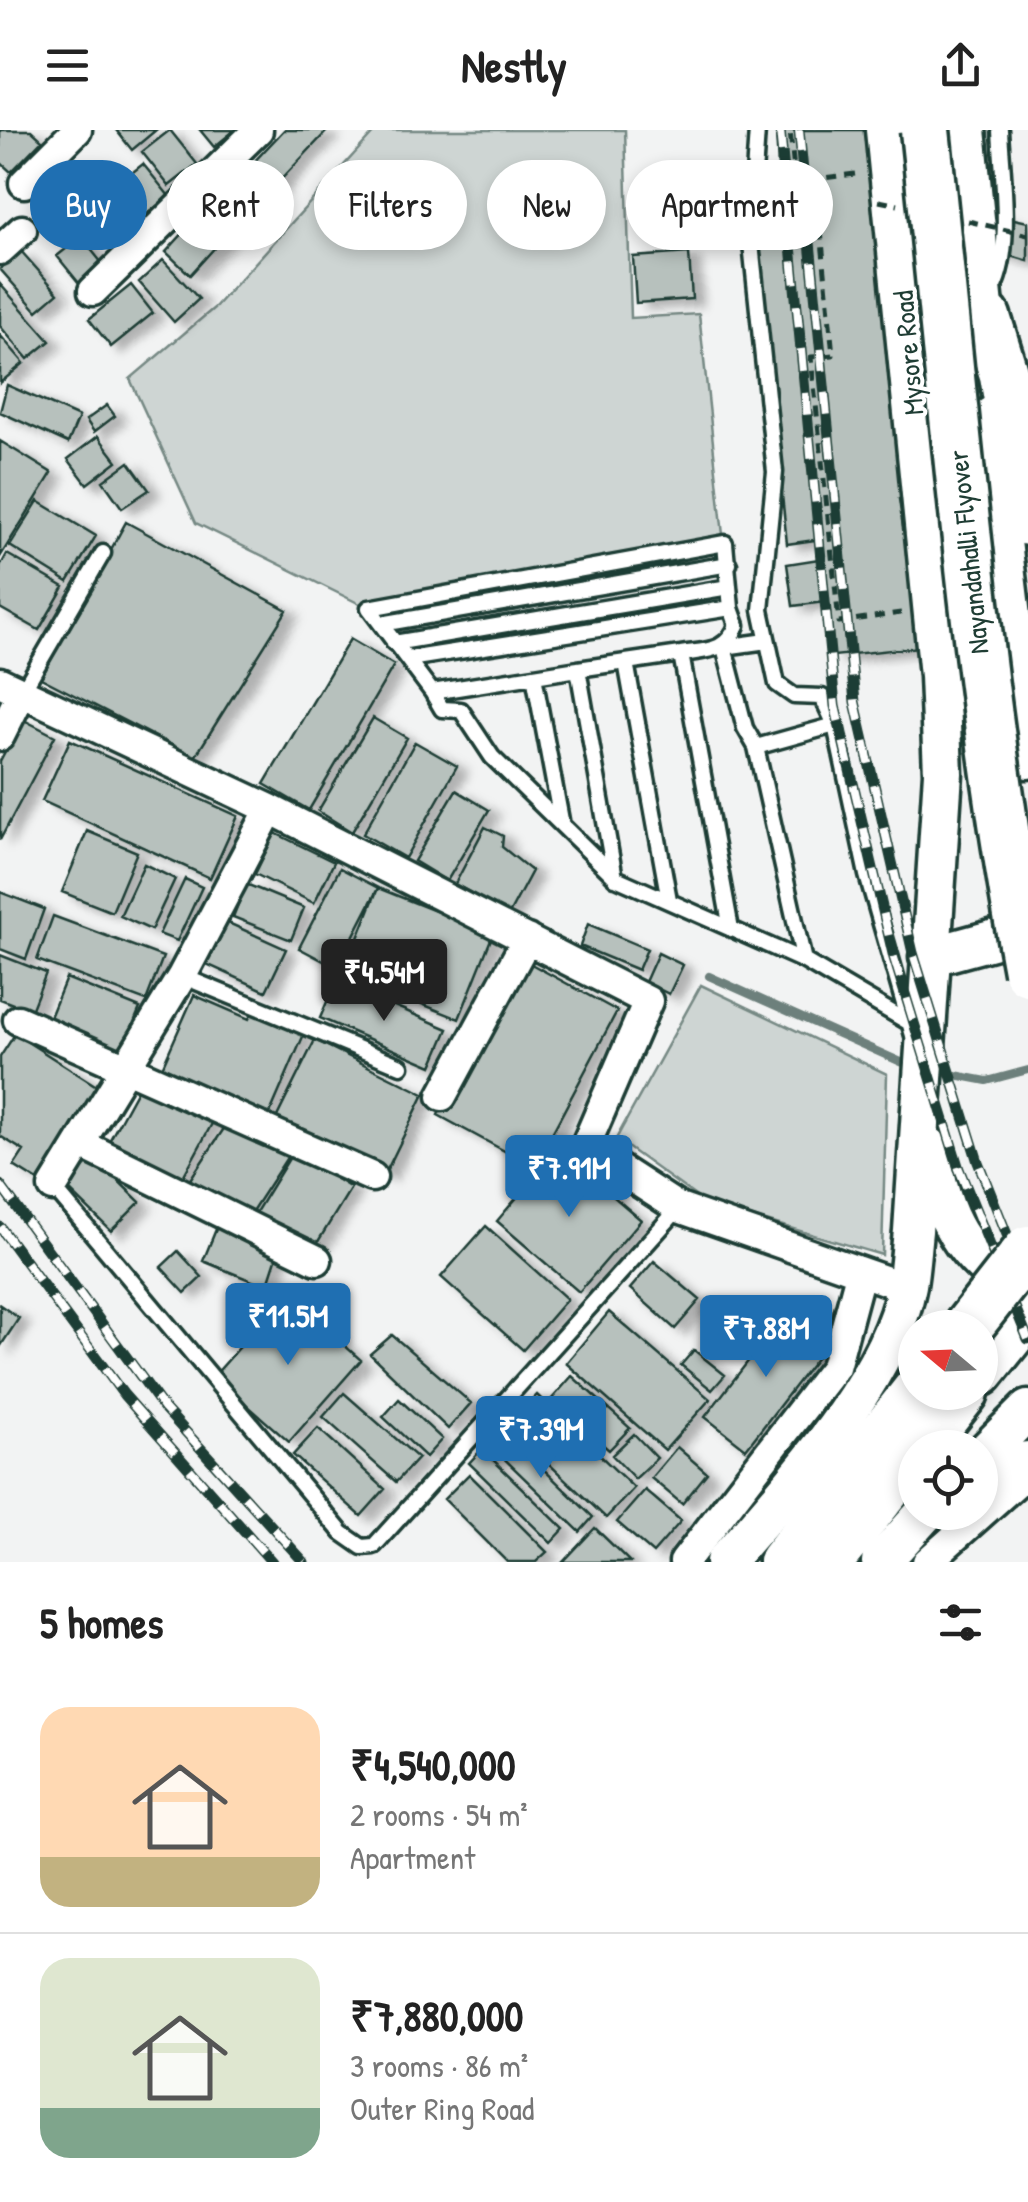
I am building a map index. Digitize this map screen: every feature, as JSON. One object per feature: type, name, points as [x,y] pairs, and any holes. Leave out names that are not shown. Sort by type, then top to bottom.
[{"type":"highway","name":"Nayandahalli Flyover","points":[[925,130],[968,570],[999,816],[1028,972]]},
{"type":"highway","name":"Nayandahalli Flyover","points":[[951,130],[1017,812],[1028,871]]},
{"type":"highway","points":[[985,310],[1004,375],[1028,521]]},
{"type":"highway","points":[[981,1310],[1028,1250]]},
{"type":"highway","points":[[998,1350],[1028,1312]]},
{"type":"highway","points":[[782,1562],[902,1410]]},
{"type":"highway","points":[[934,1430],[950,1410]]},
{"type":"highway","points":[[828,1562],[898,1475]]},
{"type":"street","points":[[24,183],[77,130]]},
{"type":"street","points":[[92,291],[258,130]]},
{"type":"street","name":"Mysore Road","points":[[725,1562],[811,1462],[874,1370],[906,1288],[943,773],[940,676],[921,594],[886,130]]},
{"type":"street","points":[[966,130],[985,310],[997,500],[1028,759]]},
{"type":"street","points":[[0,250],[22,230]]},
{"type":"street","points":[[0,736],[11,686],[270,809],[648,1001],[585,1148],[679,1208],[906,1288]]},
{"type":"street","points":[[53,1187],[182,976],[270,809]]},
{"type":"street","points":[[929,957],[1028,930]]},
{"type":"street","points":[[442,1096],[527,940]]},
{"type":"street","points":[[18,1020],[372,1177]]},
{"type":"street","points":[[920,1106],[943,1209],[983,1268],[1028,1299]]},
{"type":"street","points":[[81,1144],[317,1260]]},
{"type":"street","points":[[684,1562],[835,1367],[860,1274]]},
{"type":"street","points":[[998,1440],[1028,1410]]},
{"type":"street","points":[[998,1469],[1028,1460]]},
{"type":"street","points":[[915,1536],[1028,1472]]},
{"type":"lane","points":[[757,130],[750,234],[775,472],[762,610],[767,641],[777,684],[794,696],[822,696],[835,726],[867,875],[923,1064]]},
{"type":"lane","points":[[985,310],[1000,278],[1004,206],[1000,130]]},
{"type":"lane","points":[[11,686],[102,553]]},
{"type":"lane","points":[[804,962],[756,746],[745,728],[724,647],[737,626],[731,608],[729,564],[380,624],[442,709],[461,710],[492,757],[616,878],[804,962],[908,1022]]},
{"type":"lane","points":[[394,643],[730,587]]},
{"type":"lane","points":[[409,659],[731,608]]},
{"type":"lane","points":[[432,692],[767,641]]},
{"type":"lane","points":[[681,654],[731,929]]},
{"type":"lane","points":[[626,662],[670,900]]},
{"type":"lane","points":[[578,670],[616,878]]},
{"type":"lane","points":[[534,676],[561,821]]},
{"type":"lane","points":[[756,746],[835,726]]},
{"type":"lane","points":[[182,976],[401,1066]]},
{"type":"lane","points":[[53,1187],[342,1533],[362,1547],[374,1546],[679,1208]]},
{"type":"path","points":[[793,160],[790,131],[808,130]]},
{"type":"path","points":[[855,174],[816,179],[833,355],[811,357],[839,622],[921,594]]},
{"type":"shaded area","points":[[376,130],[625,130],[631,318],[699,314],[723,535],[360,604],[196,523],[130,379],[214,308],[267,250],[294,250],[294,220],[314,198],[314,250],[467,250],[467,160],[349,160]]},
{"type":"shaded area","points":[[701,985],[887,1074],[882,1255],[705,1203],[616,1139]]},
{"type":"building","points":[[0,130],[31,130],[42,140],[11,172],[0,162]]},
{"type":"building","points":[[116,130],[156,130],[132,150]]},
{"type":"building","points":[[170,130],[194,160],[167,160],[167,183],[142,152]]},
{"type":"building","points":[[200,130],[235,130],[214,147]]},
{"type":"building","points":[[284,130],[328,130],[294,166],[294,160],[256,160]]},
{"type":"building","points":[[776,130],[876,130],[882,190],[1028,222],[1028,261],[887,219],[914,497],[899,499],[920,647],[834,656],[825,602],[793,606],[787,564],[819,559],[815,540],[787,544],[757,250],[833,250],[833,160],[778,160]]},
{"type":"building","points":[[147,169],[167,194],[147,214]]},
{"type":"building","points":[[65,250],[91,250],[106,268],[83,288],[57,256]]},
{"type":"building","points":[[168,250],[213,250],[190,275]]},
{"type":"building","points":[[21,251],[58,293],[37,311],[0,269]]},
{"type":"building","points":[[689,253],[692,299],[636,303],[633,257]]},
{"type":"building","points":[[163,260],[199,299],[174,322],[139,282]]},
{"type":"building","points":[[0,284],[50,341],[28,359],[0,326]]},
{"type":"building","points":[[131,285],[153,313],[111,347],[89,319]]},
{"type":"building","points":[[0,335],[24,363],[0,383]]},
{"type":"building","points":[[7,385],[79,417],[68,443],[0,412]]},
{"type":"building","points":[[107,405],[115,416],[94,432],[86,420]]},
{"type":"building","points":[[98,436],[117,461],[87,484],[68,459]]},
{"type":"building","points":[[0,441],[52,473],[0,557]]},
{"type":"building","points":[[129,462],[149,490],[122,508],[103,481]]},
{"type":"building","points":[[38,501],[96,536],[68,582],[10,546]]},
{"type":"building","points":[[126,522],[287,610],[195,757],[41,678]]},
{"type":"building","points":[[7,554],[64,587],[39,630],[0,608],[0,567]]},
{"type":"building","points":[[350,639],[394,665],[309,810],[264,784]]},
{"type":"building","points":[[373,718],[407,738],[352,832],[318,811]]},
{"type":"building","points":[[22,719],[55,736],[0,840],[0,761]]},
{"type":"building","points":[[70,740],[238,816],[210,878],[42,801]]},
{"type":"building","points":[[415,742],[457,766],[405,858],[363,834]]},
{"type":"building","points":[[456,790],[489,810],[447,881],[414,861]]},
{"type":"building","points":[[485,827],[503,836],[502,847],[532,871],[509,914],[455,884]]},
{"type":"building","points":[[87,831],[137,852],[112,912],[62,892]]},
{"type":"building","points":[[275,833],[334,862],[314,903],[255,874]]},
{"type":"building","points":[[144,864],[175,879],[151,930],[120,916]]},
{"type":"building","points":[[340,868],[378,888],[337,968],[299,948]]},
{"type":"building","points":[[185,879],[202,887],[177,941],[159,934]]},
{"type":"building","points":[[246,884],[304,908],[291,940],[233,917]]},
{"type":"building","points":[[378,888],[493,934],[459,1019],[344,973]]},
{"type":"building","points":[[0,892],[44,909],[26,959],[0,949]]},
{"type":"building","points":[[53,916],[163,957],[146,1001],[37,960]]},
{"type":"building","points":[[224,921],[286,949],[266,991],[204,963]]},
{"type":"building","points":[[588,924],[647,949],[638,970],[580,946]]},
{"type":"building","points":[[658,953],[683,965],[669,994],[645,982]]},
{"type":"building","points":[[0,955],[46,973],[31,1011],[0,999]]},
{"type":"building","points":[[522,959],[617,1011],[534,1167],[438,1115]]},
{"type":"building","points":[[66,978],[140,1008],[122,1051],[48,1022]]},
{"type":"building","points":[[336,981],[448,1029],[432,1066],[320,1018]]},
{"type":"building","points":[[194,995],[249,1019],[254,1009],[305,1032],[267,1120],[160,1072]]},
{"type":"building","points":[[15,1034],[98,1087],[38,1181],[14,1166],[24,1151],[0,1136],[0,1057]]},
{"type":"building","points":[[315,1040],[424,1094],[385,1174],[275,1121]]},
{"type":"building","points":[[143,1079],[215,1118],[179,1184],[107,1145]]},
{"type":"building","points":[[231,1118],[288,1156],[245,1222],[187,1184]]},
{"type":"building","points":[[558,1149],[641,1220],[579,1292],[497,1221]]},
{"type":"building","points":[[293,1152],[351,1188],[311,1253],[253,1217]]},
{"type":"building","points":[[94,1157],[140,1202],[111,1231],[65,1186]]},
{"type":"building","points":[[219,1222],[280,1247],[267,1287],[203,1261]]},
{"type":"building","points":[[486,1226],[567,1299],[523,1350],[441,1277]]},
{"type":"building","points":[[178,1251],[202,1277],[185,1293],[161,1267]]},
{"type":"building","points":[[654,1261],[700,1300],[675,1329],[630,1289]]},
{"type":"building","points":[[287,1294],[361,1360],[289,1442],[214,1376]]},
{"type":"building","points":[[0,1305],[19,1318],[0,1347]]},
{"type":"building","points":[[787,1311],[828,1343],[746,1449],[705,1417]]},
{"type":"building","points":[[609,1312],[710,1399],[665,1450],[566,1363]]},
{"type":"building","points":[[392,1335],[471,1403],[448,1429],[370,1354]]},
{"type":"building","points":[[694,1350],[725,1375],[712,1390],[681,1365]]},
{"type":"building","points":[[572,1376],[630,1428],[609,1450],[551,1400]]},
{"type":"building","points":[[344,1393],[418,1458],[396,1482],[323,1417]]},
{"type":"building","points":[[537,1395],[634,1488],[606,1518],[508,1425]]},
{"type":"building","points":[[399,1399],[442,1439],[426,1457],[383,1417]]},
{"type":"building","points":[[318,1428],[385,1489],[361,1516],[293,1455]]},
{"type":"building","points":[[503,1430],[593,1517],[580,1532],[489,1444]]},
{"type":"building","points":[[634,1434],[657,1458],[635,1479],[612,1455]]},
{"type":"building","points":[[677,1447],[707,1473],[682,1504],[651,1478]]},
{"type":"building","points":[[482,1449],[564,1529],[551,1543],[469,1463]]},
{"type":"building","points":[[469,1474],[547,1552],[536,1562],[507,1562],[444,1499]]},
{"type":"building","points":[[645,1490],[681,1521],[653,1553],[617,1522]]},
{"type":"building","points":[[595,1528],[630,1562],[563,1562]]},
{"type":"waterway","points":[[709,976],[910,1066]]},
{"type":"waterway","points":[[934,1071],[987,1081],[1028,1070]]},
{"type":"railway","points":[[780,130],[835,706],[894,958],[959,1169],[1028,1339]]},
{"type":"railway","points":[[799,130],[855,702],[913,953],[978,1162],[1028,1287]]},
{"type":"railway","points":[[0,1185],[164,1408],[304,1562]]},
{"type":"railway","points":[[0,1227],[124,1395],[272,1562]]}]
